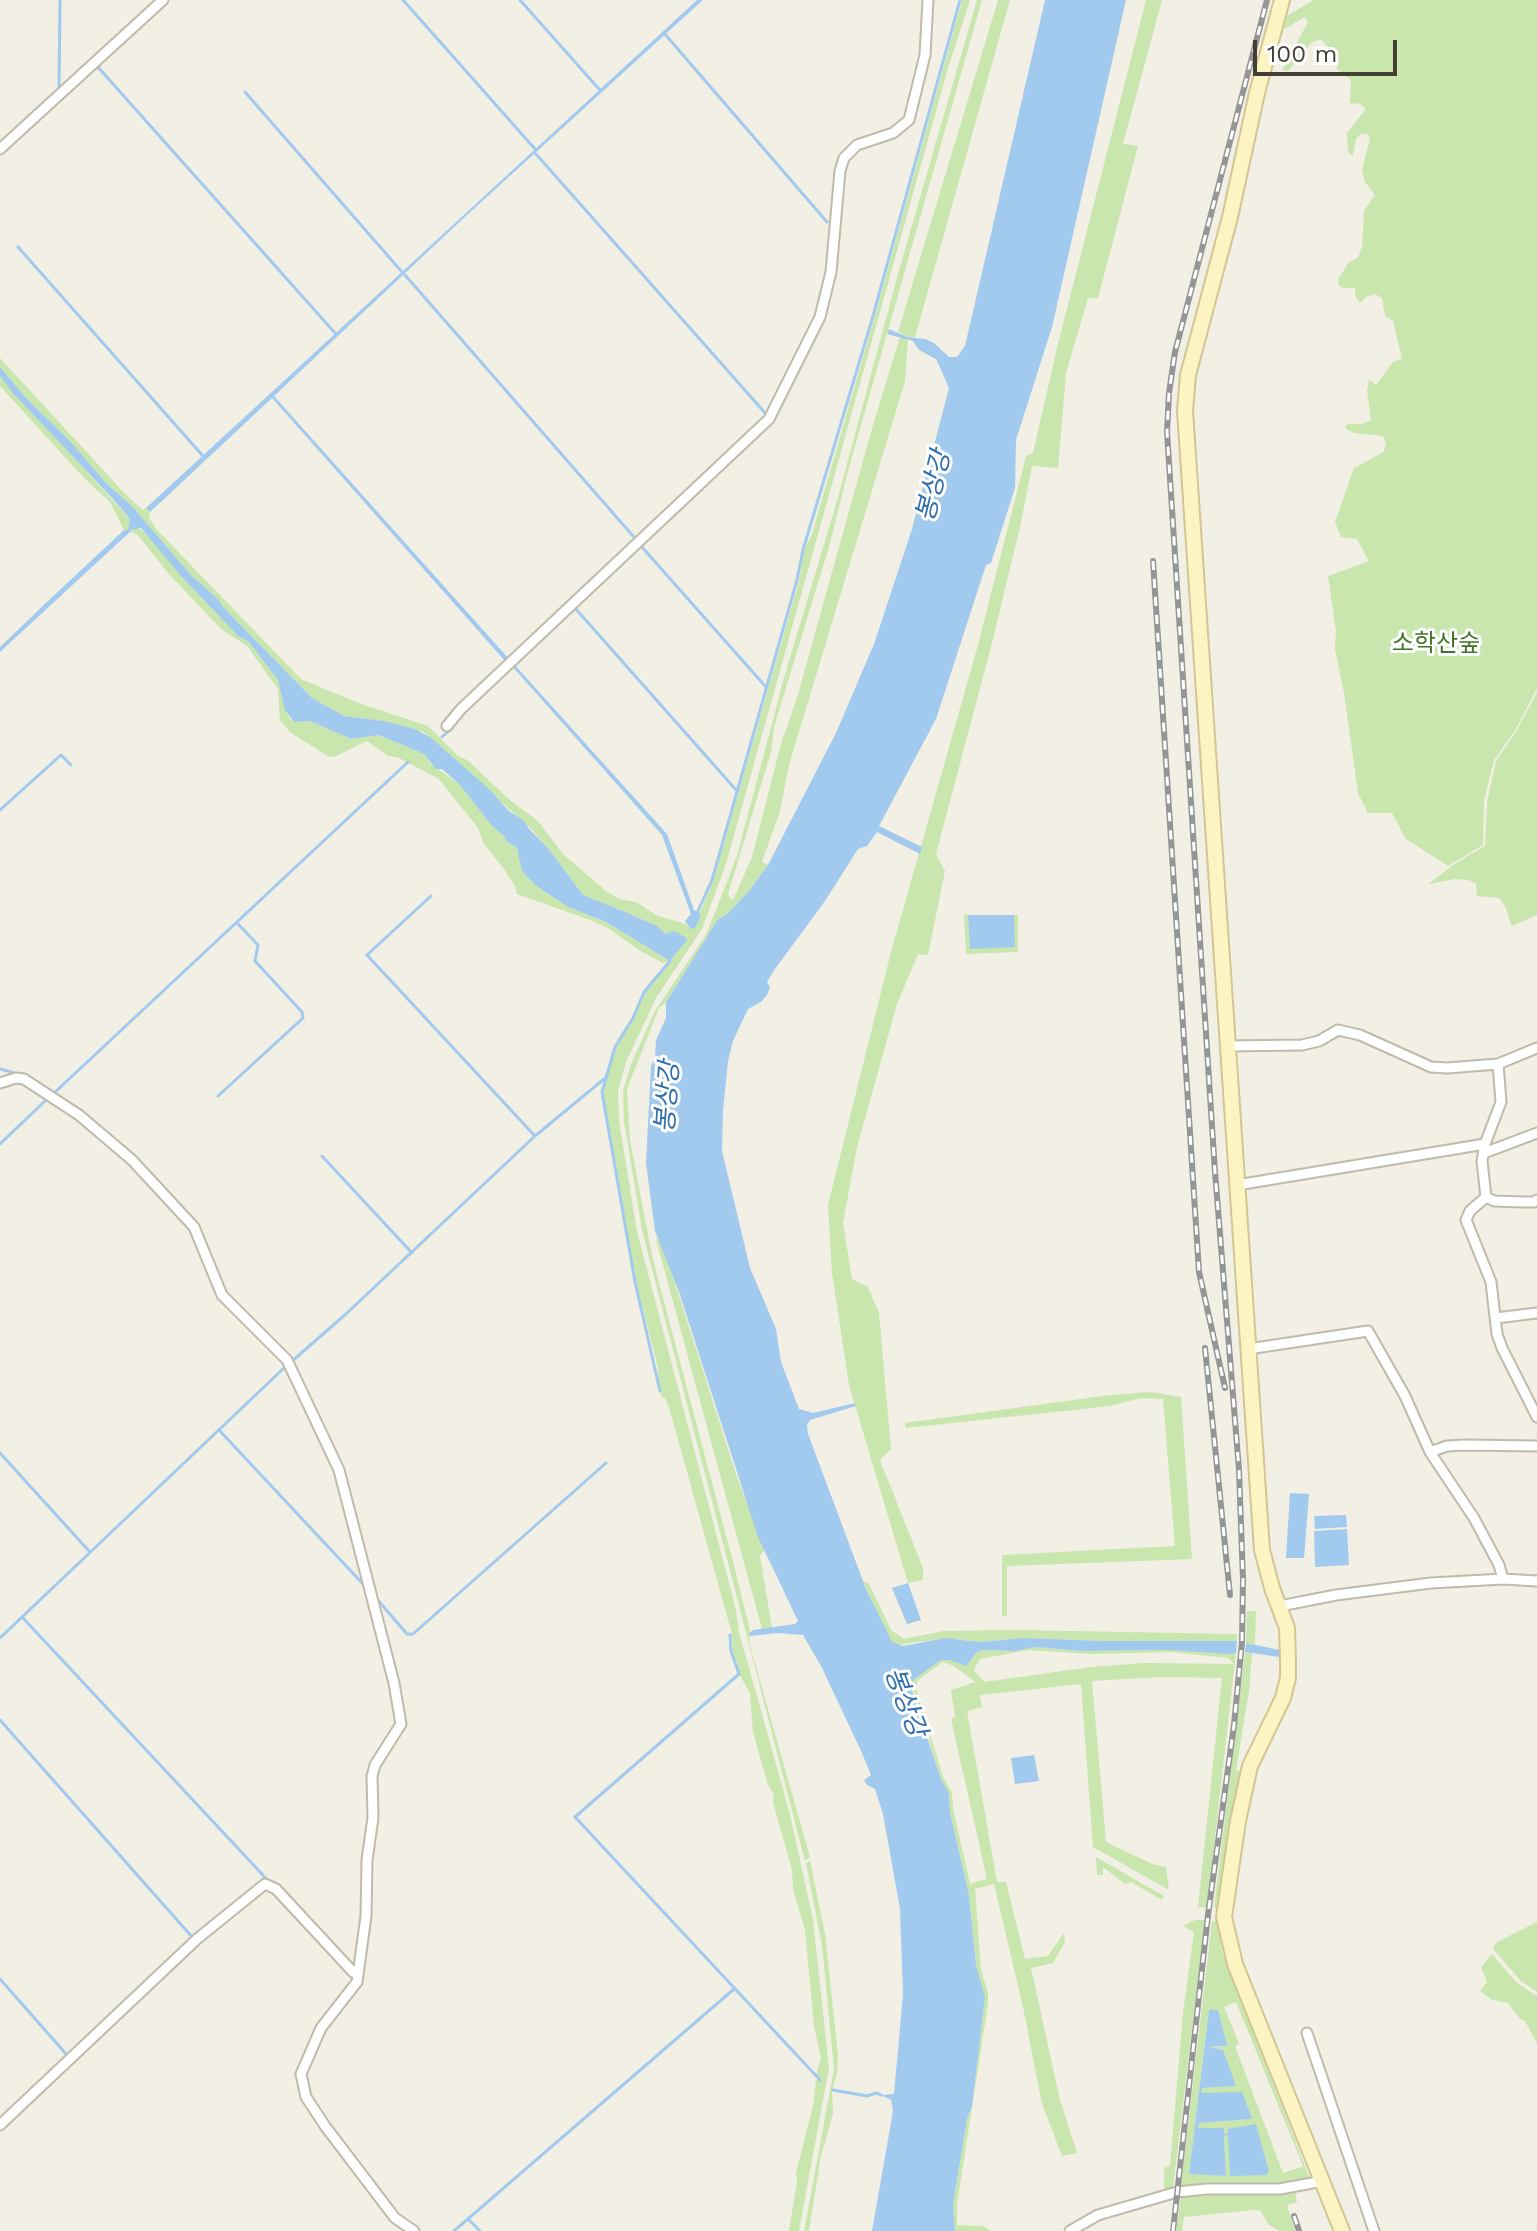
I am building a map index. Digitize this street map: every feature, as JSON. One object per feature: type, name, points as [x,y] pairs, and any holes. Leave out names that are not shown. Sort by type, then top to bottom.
[{"type":"main road","points":[[1282,0],[1188,375],[1185,411],[1262,1550],[1287,1628],[1288,1654],[1288,1678],[1283,1698],[1250,1766],[1238,1821],[1224,1917],[1235,1964],[1342,2231]]},
{"type":"street","points":[[0,149],[163,0]]},
{"type":"street","points":[[447,726],[471,699],[769,419],[820,317],[831,272],[840,171],[844,158],[857,145],[893,133],[909,120],[925,55],[928,0]]},
{"type":"street","points":[[1227,1046],[1302,1045],[1319,1041],[1338,1030],[1360,1035],[1431,1067],[1447,1068],[1498,1064],[1537,1048]]},
{"type":"street","points":[[1486,1197],[1484,1148],[1501,1102],[1498,1064]]},
{"type":"street","points":[[0,1083],[24,1079],[79,1115],[132,1160],[194,1227],[222,1295],[287,1360],[339,1470],[401,1715],[397,1732],[375,1765],[372,1776],[373,1818],[358,1974],[351,1991],[321,2028],[304,2065],[302,2086],[325,2126],[395,2218],[414,2231]]},
{"type":"street","points":[[1237,1185],[1484,1148],[1537,1133]]},
{"type":"street","points":[[1486,1197],[1494,1201],[1537,1200]]},
{"type":"street","points":[[1486,1197],[1470,1211],[1466,1220],[1491,1282],[1497,1334],[1502,1348],[1537,1417]]},
{"type":"street","points":[[1496,1318],[1537,1313]]},
{"type":"street","points":[[1248,1349],[1368,1331],[1405,1396],[1430,1452],[1474,1518],[1503,1579]]},
{"type":"street","points":[[1430,1452],[1447,1446],[1464,1445],[1537,1446]]},
{"type":"street","points":[[1280,1606],[1336,1595],[1431,1583],[1503,1579],[1537,1581]]},
{"type":"street","points":[[0,2125],[197,1939],[265,1884],[276,1889],[358,1974]]},
{"type":"street","points":[[1307,2033],[1374,2231]]},
{"type":"street","points":[[1070,2231],[1098,2215],[1177,2192],[1280,2189],[1323,2181]]},
{"type":"green space","points":[[962,0],[970,0],[948,68],[726,864],[702,929],[656,998],[626,1062],[618,1091],[619,1121],[637,1231],[735,1606],[739,1632],[790,1814],[813,1920],[829,2068],[799,2231],[789,2231],[796,2173],[813,2106],[816,2080],[821,2079],[816,2075],[821,2058],[814,2026],[805,1930],[773,1802],[774,1794],[768,1785],[753,1732],[750,1694],[733,1651],[732,1634],[669,1407],[665,1398],[661,1397],[657,1364],[636,1282],[603,1092],[612,1055],[645,992],[687,939],[666,934],[657,926],[583,895],[528,826],[424,732],[384,721],[344,716],[312,698],[218,599],[190,574],[132,506],[107,484],[68,439],[26,398],[0,367],[0,358],[129,498],[150,512],[149,518],[158,531],[301,679],[361,704],[428,726],[458,756],[467,760],[511,801],[537,820],[563,854],[606,891],[690,928],[713,881]]},
{"type":"green space","points":[[977,0],[982,0],[829,547],[774,727],[771,752],[728,894],[731,900],[752,857],[781,744],[797,698],[900,337],[908,339],[905,381],[789,765],[780,811],[762,862],[768,865],[749,891],[718,919],[666,1002],[659,1008],[627,1089],[630,1141],[653,1260],[732,1558],[750,1630],[749,1642],[810,1857],[805,1861],[642,1230],[624,1121],[623,1091],[631,1064],[655,1011],[707,933],[737,856],[784,678],[837,501]]},
{"type":"green space","points":[[998,0],[1010,0],[915,337],[907,337],[898,332]]},
{"type":"green space","points":[[1146,0],[1162,0],[1123,144],[1138,146],[1098,298],[1088,298],[1066,373],[1058,468],[1032,466],[991,647],[936,854],[945,871],[928,955],[918,954],[897,1004],[857,1147],[843,1223],[852,1279],[868,1287],[879,1313],[891,1449],[880,1460],[923,1568],[923,1580],[908,1583],[849,1385],[832,1273],[828,1205],[891,952],[978,645],[1026,456],[1033,453]]},
{"type":"green space","name":"소학산숲","points":[[1314,0],[1537,0],[1537,688],[1516,729],[1494,760],[1484,801],[1483,845],[1448,866],[1406,839],[1392,813],[1368,813],[1358,793],[1335,649],[1336,631],[1328,576],[1369,561],[1357,539],[1341,537],[1335,522],[1354,468],[1384,452],[1386,443],[1383,436],[1354,433],[1345,428],[1347,424],[1363,424],[1371,420],[1367,390],[1369,380],[1376,385],[1393,362],[1402,359],[1393,321],[1385,316],[1382,298],[1375,294],[1360,303],[1355,296],[1355,288],[1342,288],[1338,284],[1349,262],[1358,258],[1362,247],[1364,211],[1375,195],[1365,182],[1362,170],[1370,138],[1367,134],[1361,134],[1356,139],[1353,156],[1348,152],[1347,133],[1366,109],[1360,104],[1350,103],[1351,80],[1337,69],[1336,56],[1321,39],[1311,43],[1288,71],[1282,70],[1308,22],[1304,17],[1285,29],[1283,24],[1288,15]]},
{"type":"green space","points":[[0,376],[137,527],[152,539],[181,576],[238,636],[249,642],[278,680],[289,718],[294,722],[310,721],[351,739],[379,735],[424,754],[430,763],[460,785],[491,825],[517,848],[526,875],[535,885],[568,907],[606,922],[670,961],[663,963],[606,927],[517,894],[504,869],[484,844],[478,828],[439,779],[397,757],[388,756],[367,741],[334,757],[291,733],[280,720],[278,689],[247,646],[221,629],[168,573],[137,534],[124,530],[110,502],[0,386]]},
{"type":"green space","points":[[1537,692],[1537,915],[1512,926],[1499,898],[1477,896],[1476,884],[1469,880],[1428,884],[1485,846],[1487,802],[1496,761]]},
{"type":"green space","points":[[964,914],[968,915],[970,948],[1014,946],[1014,915],[1018,915],[1018,952],[966,954]]},
{"type":"green space","points":[[656,1239],[660,1239],[667,1258],[737,1477],[765,1550],[760,1555],[772,1628],[762,1629]]},
{"type":"green space","points":[[1151,1392],[1181,1397],[1192,1559],[1007,1566],[1007,1616],[1002,1616],[1002,1555],[1175,1546],[1163,1399],[1141,1398],[1110,1406],[906,1428],[905,1423]]},
{"type":"green space","points":[[863,1581],[869,1584],[891,1630],[904,1639],[944,1631],[1015,1630],[1237,1634],[1237,1641],[1024,1638],[980,1642],[945,1638],[898,1645],[886,1632]]},
{"type":"green space","points":[[1247,1611],[1256,1611],[1255,1644],[1246,1643]]},
{"type":"green space","points":[[1036,1647],[1080,1651],[1170,1650],[1236,1653],[1207,1908],[1198,1907],[1222,1678],[1159,1677],[1092,1681],[1106,1842],[1152,1864],[1166,1867],[1169,1890],[1093,1847],[1081,1684],[980,1695],[982,1707],[967,1711],[997,1882],[1006,1882],[1025,1959],[1048,1956],[1064,1933],[1065,1942],[1053,1963],[1031,1968],[1060,2100],[1077,2153],[1062,2156],[1042,2104],[994,1884],[975,1889],[981,1970],[988,2004],[957,2204],[957,2225],[983,2226],[990,2231],[955,2231],[953,2205],[967,2119],[972,2107],[984,2004],[976,1965],[969,1895],[950,1812],[949,1794],[941,1779],[912,1685],[913,1680],[941,1660],[966,1665],[977,1652],[984,1650],[1015,1651]],"holes":[[[1028,1650],[1092,1654],[1171,1652],[1228,1658],[1234,1664],[1144,1663],[984,1682],[974,1670],[980,1659]],[[943,1662],[976,1682],[951,1690],[955,1717],[951,1719],[987,1879],[970,1884],[952,1793],[943,1777],[916,1688],[918,1680]]]},
{"type":"green space","points":[[1245,1652],[1252,1653],[1249,1691],[1236,1770],[1241,1772],[1220,1909],[1214,1908]]},
{"type":"green space","points":[[1096,1857],[1164,1896],[1162,1900],[1131,1882],[1125,1884],[1103,1867],[1103,1875],[1097,1875]]},
{"type":"green space","points":[[810,1860],[825,1934],[838,2055],[832,2091],[833,2114],[821,2156],[809,2231],[804,2231],[834,2069],[822,1945],[806,1864]]},
{"type":"green space","points":[[1195,1920],[1205,1920],[1173,2188],[1164,2189],[1164,2168],[1170,2166],[1183,2013],[1194,1932],[1183,1926]]},
{"type":"green space","points":[[1212,1921],[1218,1921],[1222,1951],[1310,2179],[1274,2186],[1181,2187]],"holes":[[[1236,2002],[1303,2166],[1302,2167],[1283,2173],[1235,2046],[1239,2044],[1224,2007]],[[1209,2010],[1223,2047],[1206,2047],[1235,2086],[1201,2088],[1201,2094],[1252,2119],[1198,2123],[1198,2128],[1228,2133],[1224,2135],[1226,2176],[1189,2174]]]},
{"type":"green space","points":[[1537,1922],[1537,1992],[1520,1980],[1493,1949],[1497,1942]]},
{"type":"green space","points":[[1492,1954],[1517,1983],[1537,1996],[1537,2044],[1525,2021],[1508,2003],[1492,2000],[1480,1991],[1487,1982],[1481,1967]]},
{"type":"green space","points":[[1206,2192],[1295,2192],[1297,2202],[1287,2205],[1295,2231],[1280,2231],[1268,2224],[1261,2211],[1254,2210],[1184,2217],[1182,2231],[1176,2231],[1181,2196]]},
{"type":"water","points":[[697,0],[703,0],[274,396],[509,659],[505,661],[272,398],[150,512],[146,508]]},
{"type":"water","name":"봉상강","points":[[1045,0],[1126,0],[1052,327],[1016,440],[1015,488],[991,563],[986,565],[936,719],[879,826],[922,847],[920,854],[877,832],[867,846],[858,849],[825,901],[775,969],[767,982],[770,987],[767,995],[748,1009],[733,1041],[728,1061],[722,1151],[750,1268],[776,1329],[781,1362],[799,1409],[813,1413],[855,1403],[856,1406],[810,1420],[808,1434],[866,1589],[892,1642],[903,1646],[945,1638],[980,1642],[1024,1638],[1237,1641],[1236,1653],[1228,1654],[1036,1647],[1015,1651],[984,1650],[977,1652],[966,1666],[941,1660],[913,1680],[915,1701],[949,1794],[950,1812],[969,1895],[976,1965],[985,1997],[972,2107],[967,2119],[953,2205],[955,2231],[872,2231],[893,2111],[891,2100],[881,2095],[894,2094],[903,1994],[900,1909],[883,1814],[875,1789],[864,1780],[871,1775],[862,1753],[803,1635],[778,1633],[750,1636],[749,1633],[798,1621],[758,1537],[679,1292],[655,1231],[646,1163],[651,1066],[655,1058],[656,1040],[666,1018],[666,1002],[718,919],[749,891],[768,865],[836,733],[874,644],[912,529],[949,388],[936,359],[919,350],[913,341],[887,334],[889,329],[907,337],[925,339],[949,357],[957,357],[965,346]]},
{"type":"water","points":[[0,367],[107,484],[132,506],[190,574],[218,599],[312,698],[344,716],[384,721],[415,729],[430,737],[509,811],[523,820],[583,895],[657,926],[666,934],[674,931],[688,939],[670,961],[606,922],[568,907],[535,885],[522,871],[517,848],[491,825],[460,785],[442,769],[436,769],[424,754],[379,735],[351,739],[310,721],[294,722],[285,710],[278,680],[249,642],[238,636],[181,576],[141,528],[130,530],[0,652],[0,647],[48,601],[124,530],[128,530],[130,519],[12,392],[0,376]]},
{"type":"water","points":[[513,663],[667,834],[694,910],[700,913],[694,929],[685,921],[691,914],[662,835],[511,665]]},
{"type":"water","points":[[968,915],[1014,915],[1015,947],[970,949]]},
{"type":"water","points":[[1290,1493],[1309,1494],[1304,1558],[1286,1558]]},
{"type":"water","points":[[1346,1515],[1347,1527],[1315,1529],[1314,1516]]},
{"type":"water","points":[[1347,1529],[1349,1565],[1315,1567],[1314,1531]]},
{"type":"water","points":[[908,1583],[921,1620],[907,1624],[892,1588]]},
{"type":"water","points":[[1246,1643],[1280,1650],[1279,1657],[1245,1652]]},
{"type":"water","points":[[1034,1755],[1039,1781],[1015,1784],[1011,1758]]},
{"type":"water","points":[[1209,2010],[1218,2010],[1227,2046],[1207,2047],[1223,2050],[1236,2086],[1202,2088],[1201,2093],[1242,2092],[1252,2119],[1199,2123],[1198,2128],[1224,2128],[1224,2133],[1228,2133],[1228,2129],[1256,2124],[1269,2172],[1266,2175],[1230,2176],[1228,2135],[1224,2136],[1226,2176],[1189,2174]]},
{"type":"waterway","points":[[59,87],[60,0]]},
{"type":"waterway","points":[[403,0],[535,149]]},
{"type":"waterway","points":[[520,0],[599,89]]},
{"type":"waterway","points":[[698,911],[712,880],[960,0]]},
{"type":"waterway","points":[[664,33],[827,222]]},
{"type":"waterway","points":[[97,66],[335,333]]},
{"type":"waterway","points":[[245,92],[402,272]]},
{"type":"waterway","points":[[536,154],[766,414]]},
{"type":"waterway","points":[[18,247],[203,456]]},
{"type":"waterway","points":[[405,275],[633,536]]},
{"type":"waterway","points":[[641,546],[766,687]]},
{"type":"waterway","points":[[575,608],[737,791]]},
{"type":"waterway","points":[[442,737],[455,722]]},
{"type":"waterway","points":[[0,810],[61,755],[71,765]]},
{"type":"waterway","points":[[53,1094],[408,762]]},
{"type":"waterway","points":[[431,896],[367,955],[534,1135]]},
{"type":"waterway","points":[[218,1096],[303,1018],[302,1012],[255,961],[258,945],[238,924]]},
{"type":"waterway","points":[[660,1391],[635,1282],[602,1092],[615,1047],[644,992],[670,961]]},
{"type":"waterway","points":[[0,1069],[18,1074]]},
{"type":"waterway","points":[[290,1363],[535,1136],[604,1079]]},
{"type":"waterway","points":[[0,1144],[46,1100]]},
{"type":"waterway","points":[[322,1156],[412,1253]]},
{"type":"waterway","points":[[0,1638],[284,1368]]},
{"type":"waterway","points":[[219,1430],[363,1584]]},
{"type":"waterway","points":[[0,1453],[89,1551]]},
{"type":"waterway","points":[[376,1598],[407,1634],[413,1634],[606,1463]]},
{"type":"waterway","points":[[22,1617],[261,1873],[266,1879],[264,1882]]},
{"type":"waterway","points":[[730,1635],[731,1651],[739,1674],[575,1817],[820,2080]]},
{"type":"waterway","points":[[0,1720],[193,1938]]},
{"type":"waterway","points":[[0,1979],[67,2055]]},
{"type":"waterway","points":[[454,2231],[734,1989]]},
{"type":"waterway","points":[[833,2090],[867,2096],[881,2095]]},
{"type":"waterway","points":[[468,2219],[480,2231]]},
{"type":"railway","points":[[1173,2231],[1208,1915],[1234,1725],[1242,1642],[1243,1580],[1239,1470],[1215,1172],[1167,432],[1175,352],[1267,0]]},
{"type":"railway","points":[[1153,561],[1199,1272],[1225,1388]]},
{"type":"railway","points":[[1205,1348],[1230,1595]]},
{"type":"railway","points":[[1294,2216],[1299,2231]]}]
